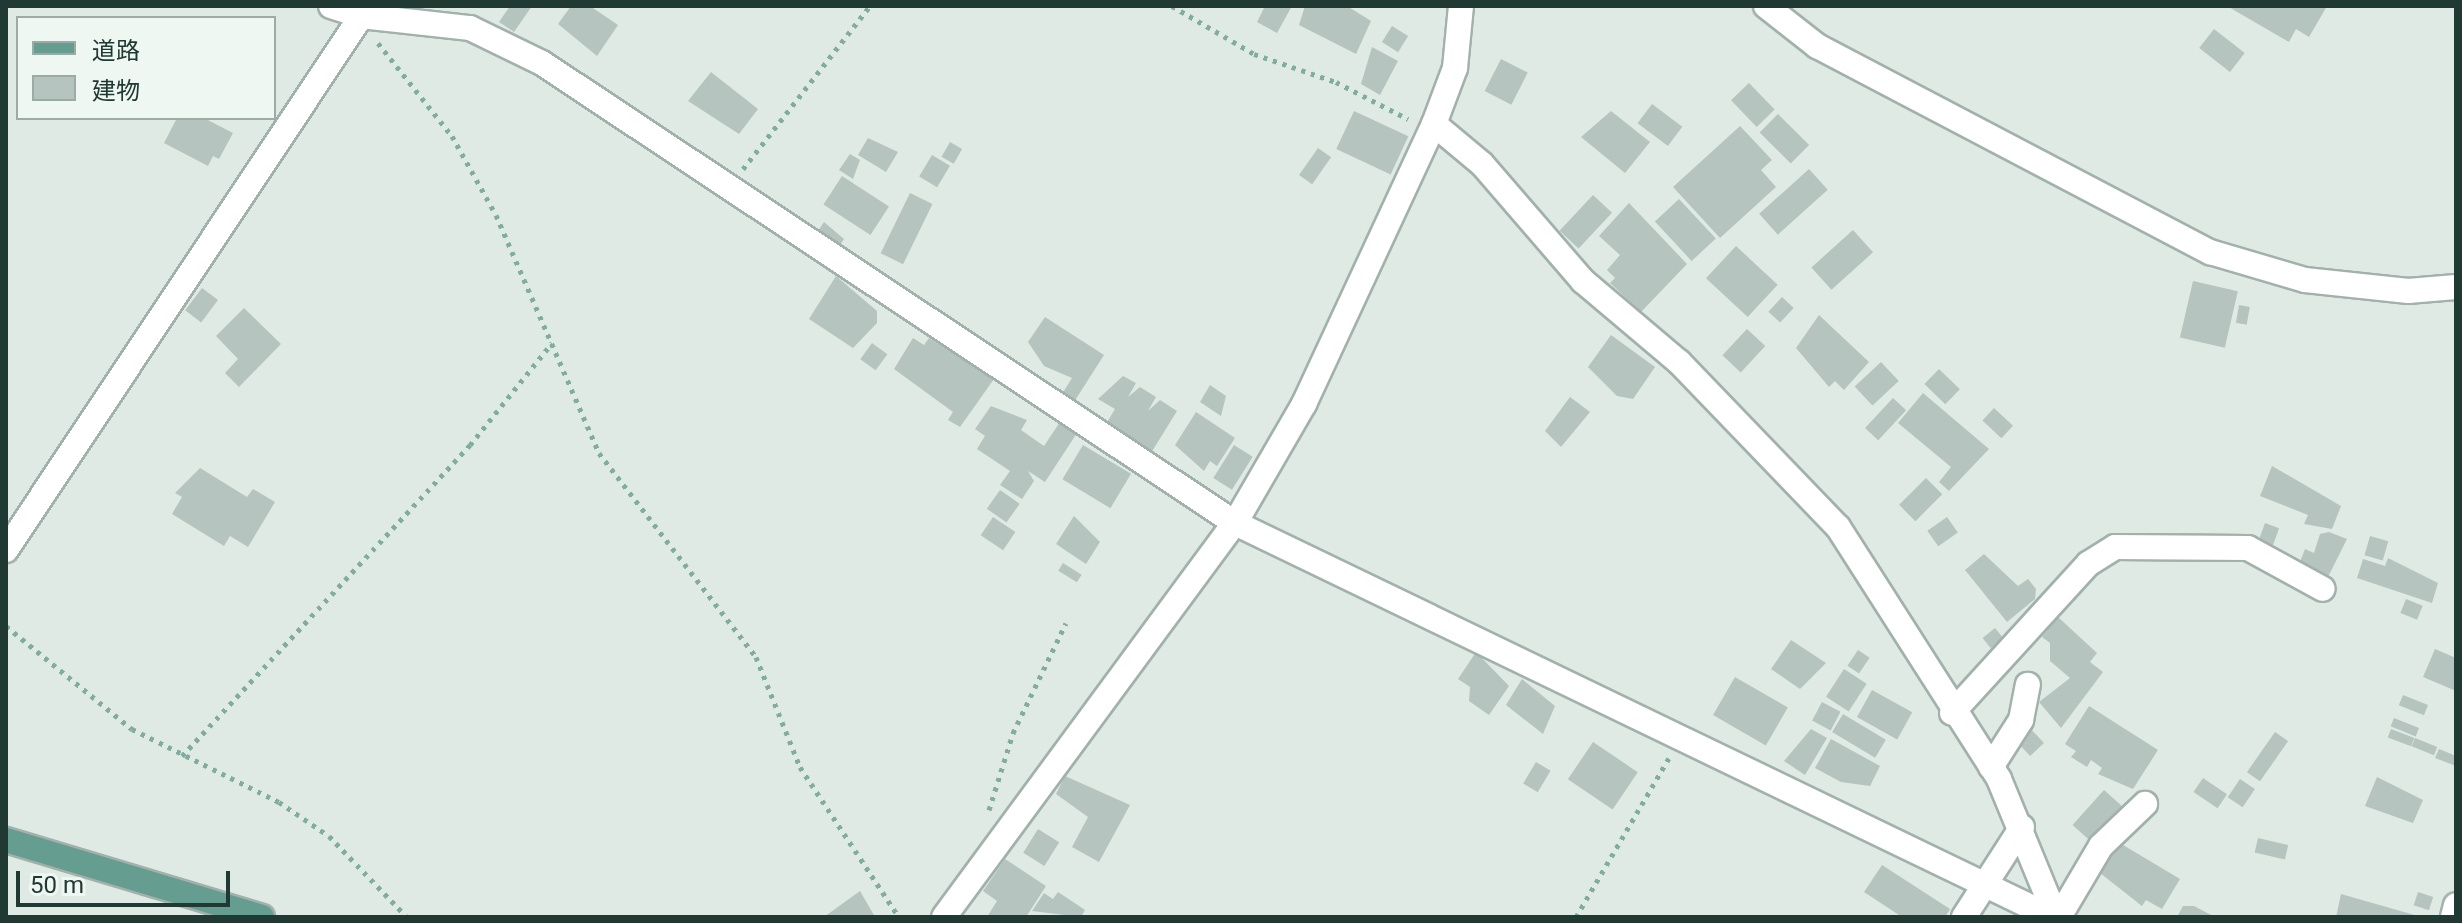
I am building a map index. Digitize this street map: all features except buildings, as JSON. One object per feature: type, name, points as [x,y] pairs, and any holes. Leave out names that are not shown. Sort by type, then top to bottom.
[{"type":"main road","points":[[6,840],[262,917]]},
{"type":"street","points":[[331,6],[470,28],[542,63],[1235,523],[1982,886],[2056,917]]},
{"type":"street","points":[[944,917],[1235,523],[1304,404],[1434,124],[1455,68],[1461,6]]},
{"type":"street","points":[[1766,6],[1817,46],[2210,252],[2305,280],[2408,291],[2456,287]]},
{"type":"street","points":[[6,550],[370,13]]},
{"type":"street","points":[[1434,124],[1482,164],[1583,281],[1679,362],[1838,527],[1952,713],[1991,767],[2022,827],[2056,917]]},
{"type":"street","points":[[1952,713],[2088,564],[2115,547],[2248,548],[2323,589]]},
{"type":"street","points":[[1991,767],[2021,720],[2028,685]]},
{"type":"street","points":[[2056,917],[2101,846],[2145,804]]},
{"type":"street","points":[[1964,917],[2022,827]]},
{"type":"street","points":[[2453,917],[2456,905]]},
{"type":"path","points":[[728,189],[870,6]]},
{"type":"path","points":[[1172,6],[1254,54],[1434,124]]},
{"type":"path","points":[[370,13],[377,51],[452,136],[552,343],[599,453],[756,657],[800,767],[899,917]]},
{"type":"path","points":[[182,756],[470,445],[552,343]]},
{"type":"path","points":[[987,817],[1013,733],[1066,623]]},
{"type":"path","points":[[6,626],[132,729],[279,802],[329,836],[407,917]]},
{"type":"path","points":[[1576,917],[1678,739]]}]
